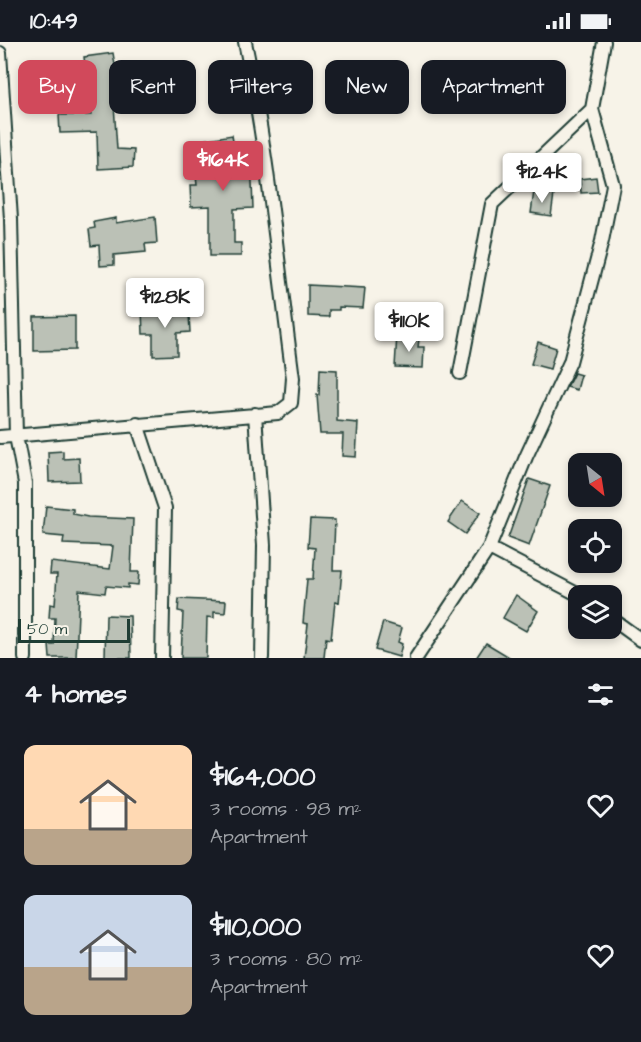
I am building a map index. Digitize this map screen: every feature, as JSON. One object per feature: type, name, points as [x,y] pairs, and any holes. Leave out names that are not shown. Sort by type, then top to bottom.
[{"type":"street","points":[[0,437],[278,413],[291,403],[293,378],[256,94],[245,42]]},
{"type":"street","points":[[416,658],[489,548],[526,457],[570,362],[602,241],[613,185],[592,109],[604,42]]},
{"type":"street","points":[[0,52],[11,219],[16,436],[25,483],[25,658]]},
{"type":"street","points":[[460,373],[492,204],[592,109]]},
{"type":"street","points":[[255,414],[264,545],[262,658]]},
{"type":"street","points":[[137,424],[165,508],[162,658]]},
{"type":"street","points":[[489,548],[568,589]]},
{"type":"street","points":[[622,626],[641,640]]},
{"type":"building","points":[[113,53],[114,60],[109,60],[109,114],[115,114],[117,149],[134,150],[133,167],[98,169],[97,132],[60,133],[59,115],[97,114],[97,60],[84,60],[84,57]]},
{"type":"building","points":[[232,135],[236,160],[251,158],[253,208],[234,209],[234,243],[241,243],[241,256],[210,256],[210,206],[191,207],[190,185],[197,185],[195,167],[206,166],[202,140]]},
{"type":"building","points":[[596,177],[598,192],[581,193],[580,179]]},
{"type":"building","points":[[534,191],[554,194],[551,216],[531,213]]},
{"type":"building","points":[[155,217],[157,243],[145,244],[146,252],[114,255],[114,265],[100,266],[99,245],[91,246],[89,229],[95,228],[94,222],[116,218],[116,223]]},
{"type":"building","points":[[308,285],[365,288],[363,308],[339,307],[339,310],[329,310],[329,317],[308,316]]},
{"type":"building","points":[[177,308],[177,314],[189,314],[190,332],[177,333],[177,355],[153,356],[153,334],[143,334],[142,309]]},
{"type":"building","points":[[75,316],[75,350],[34,351],[34,317]]},
{"type":"building","points":[[397,334],[411,335],[411,339],[419,339],[418,347],[424,347],[423,368],[395,367]]},
{"type":"building","points":[[538,342],[556,348],[550,369],[531,364]]},
{"type":"building","points":[[320,369],[337,370],[337,421],[358,423],[356,457],[342,456],[343,434],[320,434],[317,395],[319,395]]},
{"type":"building","points":[[574,373],[581,375],[577,390],[567,387]]},
{"type":"building","points":[[63,451],[63,459],[79,458],[80,481],[49,482],[48,452]]},
{"type":"building","points":[[529,479],[550,486],[529,546],[508,538]]},
{"type":"building","points":[[462,501],[480,513],[465,534],[448,522]]},
{"type":"building","points":[[46,506],[73,509],[73,514],[88,517],[133,519],[131,572],[139,572],[138,585],[128,584],[128,588],[106,586],[105,593],[79,590],[76,658],[50,658],[49,645],[54,645],[55,618],[49,618],[50,604],[55,605],[57,574],[50,574],[51,562],[110,569],[113,546],[63,544],[64,537],[43,535]]},
{"type":"building","points":[[310,519],[335,520],[333,570],[342,570],[339,603],[335,602],[331,639],[326,638],[324,658],[304,658],[308,624],[303,623],[307,579],[313,579],[315,548],[308,547]]},
{"type":"building","points":[[516,595],[538,611],[526,631],[503,618]]},
{"type":"building","points":[[179,599],[226,601],[225,613],[214,612],[214,618],[207,617],[206,658],[181,658],[183,612],[178,611]]},
{"type":"building","points":[[106,615],[130,616],[131,658],[105,658]]},
{"type":"building","points":[[383,622],[402,628],[398,642],[402,644],[399,657],[375,650]]},
{"type":"building","points":[[486,643],[511,658],[476,658]]}]
